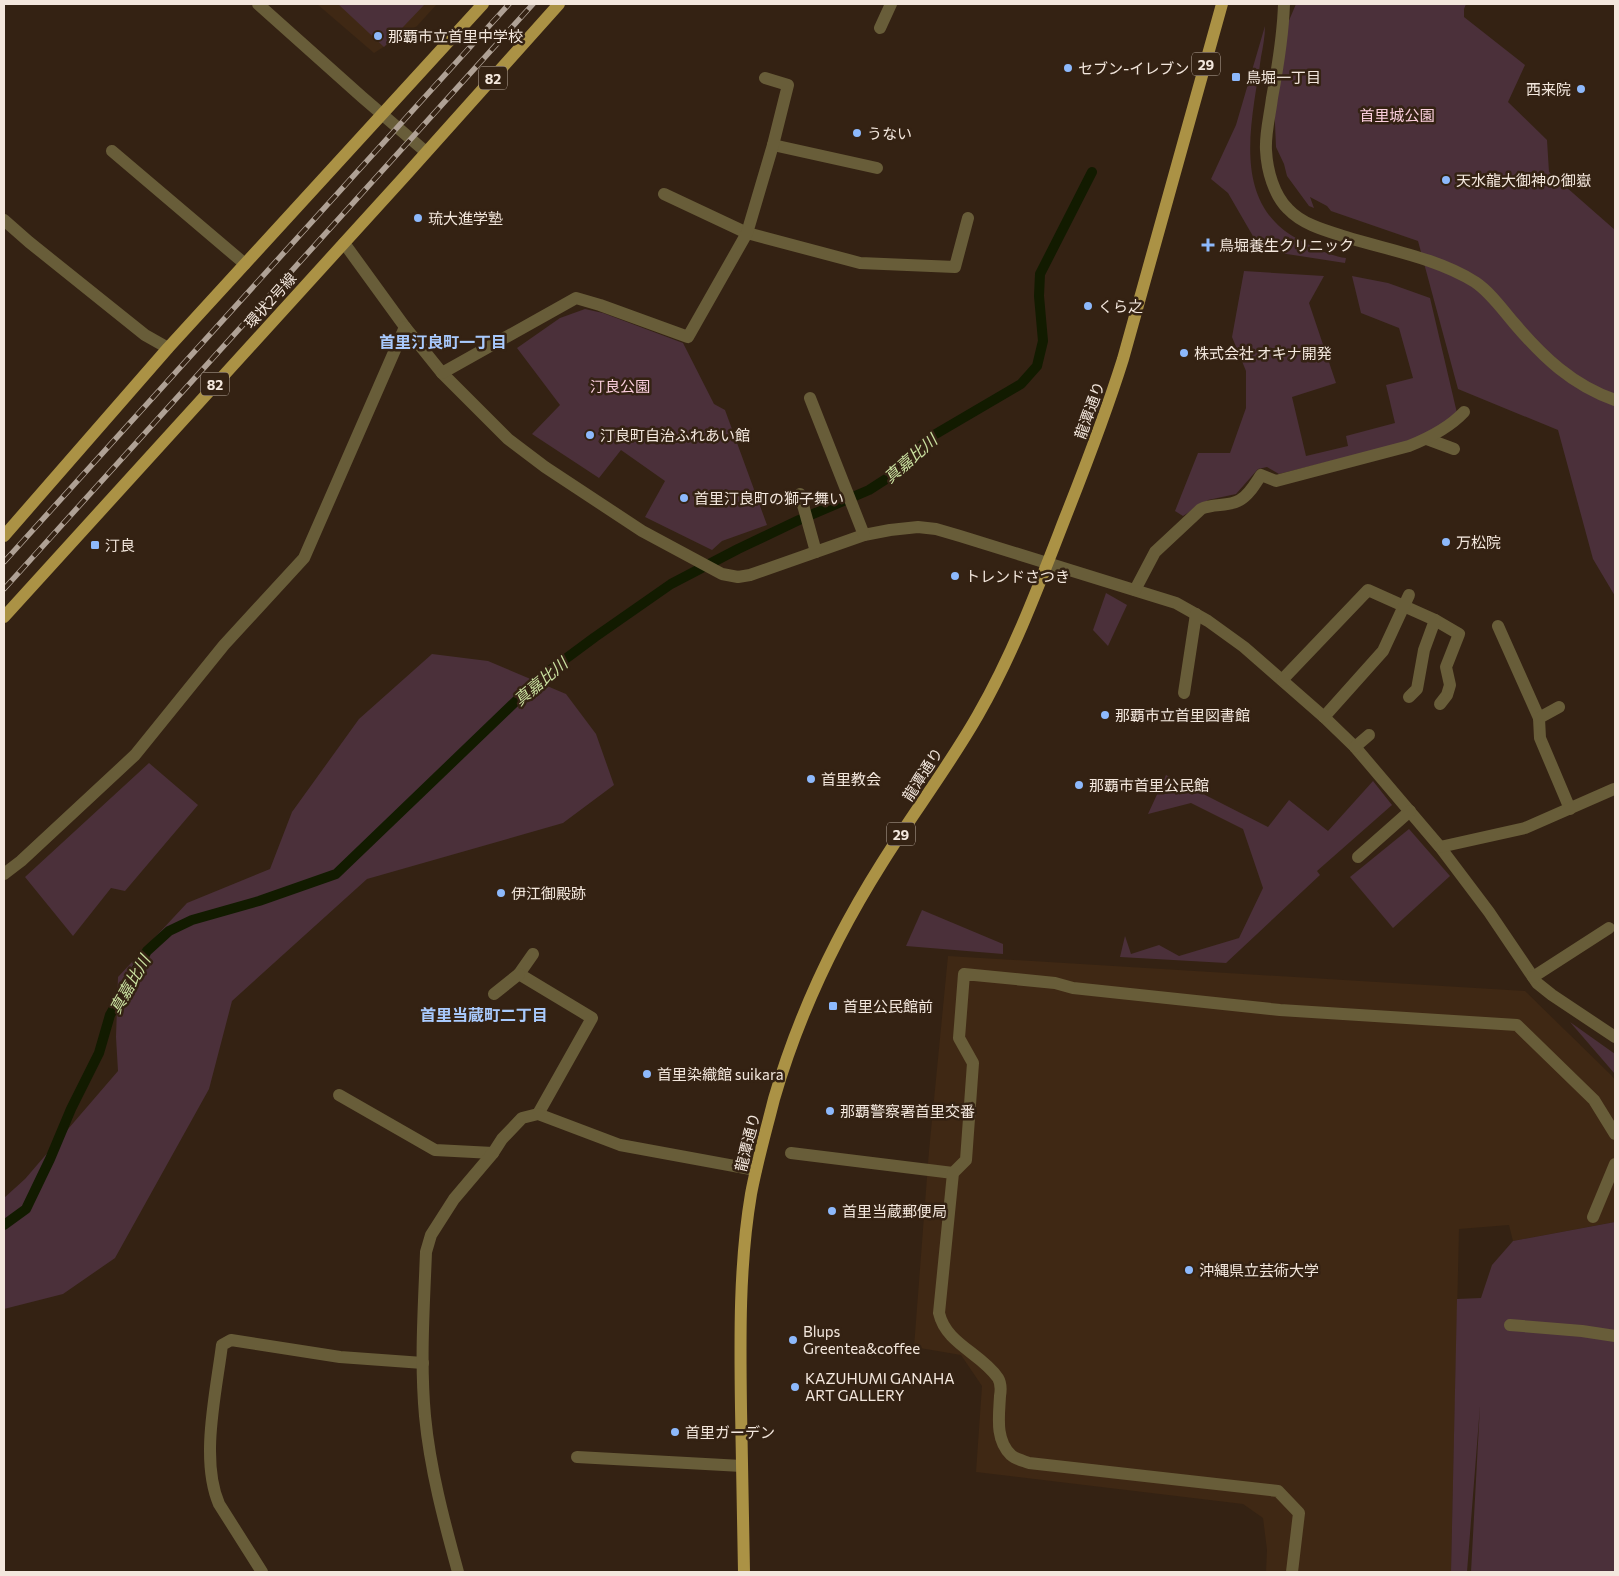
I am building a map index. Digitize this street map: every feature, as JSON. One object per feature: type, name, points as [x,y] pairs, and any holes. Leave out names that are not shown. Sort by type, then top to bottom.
[{"type":"main road","points":[[4,536],[168,348],[483,4]]},
{"type":"main road","name":"環状2号線","points":[[4,616],[559,4]]},
{"type":"main road","name":"龍潭通り","points":[[744,1572],[741,1317],[748,1221],[756,1170],[775,1097],[798,1028],[814,990],[855,909],[882,863],[978,715],[1014,644],[1048,563],[1110,402],[1124,359],[1222,4]]},
{"type":"street","points":[[258,4],[426,152]]},
{"type":"street","points":[[880,28],[891,4]]},
{"type":"street","points":[[1284,4],[1281,47],[1266,135],[1266,151],[1273,186],[1282,202],[1298,217],[1321,229],[1429,261],[1476,283],[1491,296],[1530,340],[1562,372],[1586,388],[1615,400]]},
{"type":"street","points":[[442,373],[576,298],[688,337],[747,233],[773,145],[788,85],[765,78]]},
{"type":"street","points":[[773,145],[877,168]]},
{"type":"street","points":[[112,152],[245,264]]},
{"type":"street","points":[[664,194],[747,233],[860,263],[955,267],[968,218]]},
{"type":"street","points":[[4,220],[145,334],[168,348]]},
{"type":"street","points":[[344,243],[405,327],[442,373],[508,439],[545,467],[642,532],[722,574],[738,577],[864,535],[918,527],[936,529],[1176,603],[1208,621],[1244,647],[1324,717],[1355,747],[1440,846],[1489,912],[1535,980],[1552,995],[1615,1037]]},
{"type":"street","points":[[4,874],[21,861],[135,755],[224,645],[304,558],[405,327]]},
{"type":"street","points":[[810,398],[864,535]]},
{"type":"street","points":[[1135,590],[1155,552],[1201,509],[1210,505],[1227,504],[1240,500],[1250,491],[1261,476],[1276,481],[1409,446],[1427,439],[1456,420],[1464,412]]},
{"type":"street","points":[[1427,439],[1454,449]]},
{"type":"street","points":[[800,494],[816,552]]},
{"type":"street","points":[[1282,680],[1368,590],[1407,601],[1459,634],[1446,668],[1450,685],[1447,695],[1440,704]]},
{"type":"street","points":[[1324,717],[1383,652],[1407,601]]},
{"type":"street","points":[[1184,694],[1196,614]]},
{"type":"street","points":[[1409,697],[1417,689],[1424,650],[1435,620]]},
{"type":"street","points":[[1498,626],[1539,718],[1540,738],[1570,809]]},
{"type":"street","points":[[1539,718],[1559,707]]},
{"type":"street","points":[[1355,747],[1369,735]]},
{"type":"street","points":[[1440,846],[1525,828],[1614,789]]},
{"type":"street","points":[[1358,857],[1410,811]]},
{"type":"street","points":[[1535,980],[1609,928]]},
{"type":"street","points":[[494,994],[519,974],[534,954]]},
{"type":"street","points":[[519,974],[592,1018],[538,1114]]},
{"type":"street","points":[[1292,1572],[1299,1513],[1278,1491],[1029,1463],[1012,1456],[1002,1442],[998,1425],[1001,1390],[999,1380],[992,1371],[948,1334],[941,1324],[938,1313],[953,1173],[966,1160],[973,1063],[959,1038],[964,974],[1055,983],[1073,988],[1280,1010],[1517,1025],[1594,1100],[1615,1134]]},
{"type":"street","points":[[339,1095],[435,1150],[493,1153]]},
{"type":"street","points":[[458,1572],[439,1503],[427,1439],[423,1394],[426,1252],[431,1235],[454,1200],[493,1153],[502,1139],[522,1118],[538,1114],[620,1145],[756,1170]]},
{"type":"street","points":[[791,1153],[953,1173]]},
{"type":"street","points":[[1593,1217],[1615,1164]]},
{"type":"street","points":[[1510,1324],[1615,1336]]},
{"type":"street","points":[[262,1572],[219,1504],[211,1478],[210,1442],[222,1345],[231,1340],[340,1357],[423,1362]]},
{"type":"street","points":[[577,1457],[742,1466]]},
{"type":"shaded area","name":"那覇市立首里中学校","points":[[317,4],[437,4],[417,26],[374,53]]},
{"type":"shaded area","name":"沖縄県立芸術大学","points":[[948,956],[1525,991],[1611,1075],[1615,1080],[1615,1222],[1513,1241],[1509,1225],[1459,1229],[1451,1572],[1266,1572],[1267,1550],[1263,1518],[1243,1504],[976,1472],[982,1386],[961,1355],[914,1347],[929,1151]]},
{"type":"green space","points":[[338,4],[425,4],[384,47]]},
{"type":"green space","name":"首里城公園","points":[[1296,4],[1466,4],[1464,17],[1525,65],[1508,102],[1547,140],[1549,172],[1615,230],[1615,596],[1593,559],[1558,430],[1458,389],[1418,241],[1331,211],[1327,206],[1310,197],[1314,208],[1309,206],[1287,176],[1276,147],[1274,101],[1282,37]]},
{"type":"green space","points":[[1265,26],[1251,131],[1250,156],[1253,180],[1261,202],[1275,222],[1296,238],[1327,253],[1346,258],[1345,263],[1261,250],[1228,193],[1211,179],[1236,125]]},
{"type":"green space","points":[[1244,271],[1324,276],[1309,303],[1336,383],[1292,397],[1306,456],[1348,446],[1346,436],[1395,423],[1386,385],[1413,378],[1399,328],[1361,313],[1352,276],[1388,283],[1430,298],[1457,413],[1429,433],[1411,441],[1279,474],[1267,467],[1258,469],[1236,494],[1208,500],[1183,516],[1175,511],[1198,453],[1230,453],[1246,408],[1246,371],[1232,337]]},
{"type":"green space","name":"汀良公園","points":[[585,309],[603,313],[683,343],[714,404],[725,410],[767,525],[722,541],[712,550],[645,517],[665,481],[621,450],[599,478],[532,434],[560,405],[517,348],[560,318]]},
{"type":"green space","points":[[1106,593],[1127,605],[1108,646],[1093,630]]},
{"type":"green space","points":[[432,654],[488,661],[566,694],[596,734],[614,785],[563,823],[367,879],[232,1001],[209,1089],[115,1258],[63,1294],[4,1309],[4,1198],[25,1179],[118,1071],[116,1037],[118,977],[187,903],[270,869],[292,812],[359,719]]},
{"type":"green space","points":[[149,763],[198,805],[125,891],[111,888],[73,936],[25,877]]},
{"type":"green space","points":[[1166,775],[1268,827],[1289,800],[1328,831],[1373,781],[1392,805],[1317,871],[1320,875],[1226,963],[1120,957],[1125,936],[1131,954],[1159,945],[1179,956],[1239,938],[1263,888],[1243,829],[1191,803],[1148,814]]},
{"type":"green space","points":[[1409,829],[1450,876],[1393,928],[1350,877]]},
{"type":"green space","points":[[922,910],[1003,944],[1003,954],[906,946]]},
{"type":"green space","points":[[1570,1022],[1615,1054],[1615,1074]]},
{"type":"green space","points":[[1615,1222],[1615,1572],[1471,1572],[1480,1406],[1467,1572],[1451,1572],[1457,1299],[1481,1298],[1492,1265],[1513,1241]]},
{"type":"waterway","name":"真嘉比川","points":[[4,1225],[26,1209],[71,1109],[99,1053],[110,1015],[147,951],[169,931],[192,920],[259,901],[336,874],[541,677],[595,637],[671,584],[799,520],[869,490],[897,472],[915,451],[934,435],[1021,384],[1037,366],[1043,341],[1039,296],[1040,274],[1092,172]]},
{"type":"railway","points":[[4,562],[509,4]]},
{"type":"railway","points":[[4,589],[533,4]]},
{"type":"place","name":"那覇市立首里中学校","points":[[378,36]]},
{"type":"place","name":"セブン-イレブン","points":[[1068,68]]},
{"type":"place","name":"鳥堀一丁目","points":[[1236,77]]},
{"type":"place","name":"西来院","points":[[1581,89]]},
{"type":"place","name":"うない","points":[[857,133]]},
{"type":"place","name":"天水龍大御神の御嶽","points":[[1446,180]]},
{"type":"place","name":"琉大進学塾","points":[[418,218]]},
{"type":"place","name":"鳥堀養生クリニック","points":[[1208,245]]},
{"type":"place","name":"くら之","points":[[1088,306]]},
{"type":"place","name":"株式会社 オキナ開発","points":[[1184,353]]},
{"type":"place","name":"汀良町自治ふれあい館","points":[[590,435]]},
{"type":"place","name":"首里汀良町の獅子舞い","points":[[684,498]]},
{"type":"place","name":"万松院","points":[[1446,542]]},
{"type":"place","name":"汀良","points":[[95,545]]},
{"type":"place","name":"トレンドさつき","points":[[955,576]]},
{"type":"place","name":"那覇市立首里図書館","points":[[1105,715]]},
{"type":"place","name":"首里教会","points":[[811,779]]},
{"type":"place","name":"那覇市首里公民館","points":[[1079,785]]},
{"type":"place","name":"伊江御殿跡","points":[[501,893]]},
{"type":"place","name":"首里公民館前","points":[[833,1006]]},
{"type":"place","name":"首里染織館 suikara","points":[[647,1074]]},
{"type":"place","name":"那覇警察署首里交番","points":[[830,1111]]},
{"type":"place","name":"首里当蔵郵便局","points":[[832,1211]]},
{"type":"place","name":"沖縄県立芸術大学","points":[[1189,1270]]},
{"type":"place","name":"Blups Greentea&coffee","points":[[793,1340]]},
{"type":"place","name":"KAZUHUMI GANAHA ART GALLERY","points":[[795,1387]]},
{"type":"place","name":"首里ガーデン","points":[[675,1432]]},
{"type":"district","name":"首里汀良町一丁目","points":[[443,341]]},
{"type":"district","name":"首里当蔵町二丁目","points":[[484,1014]]}]
